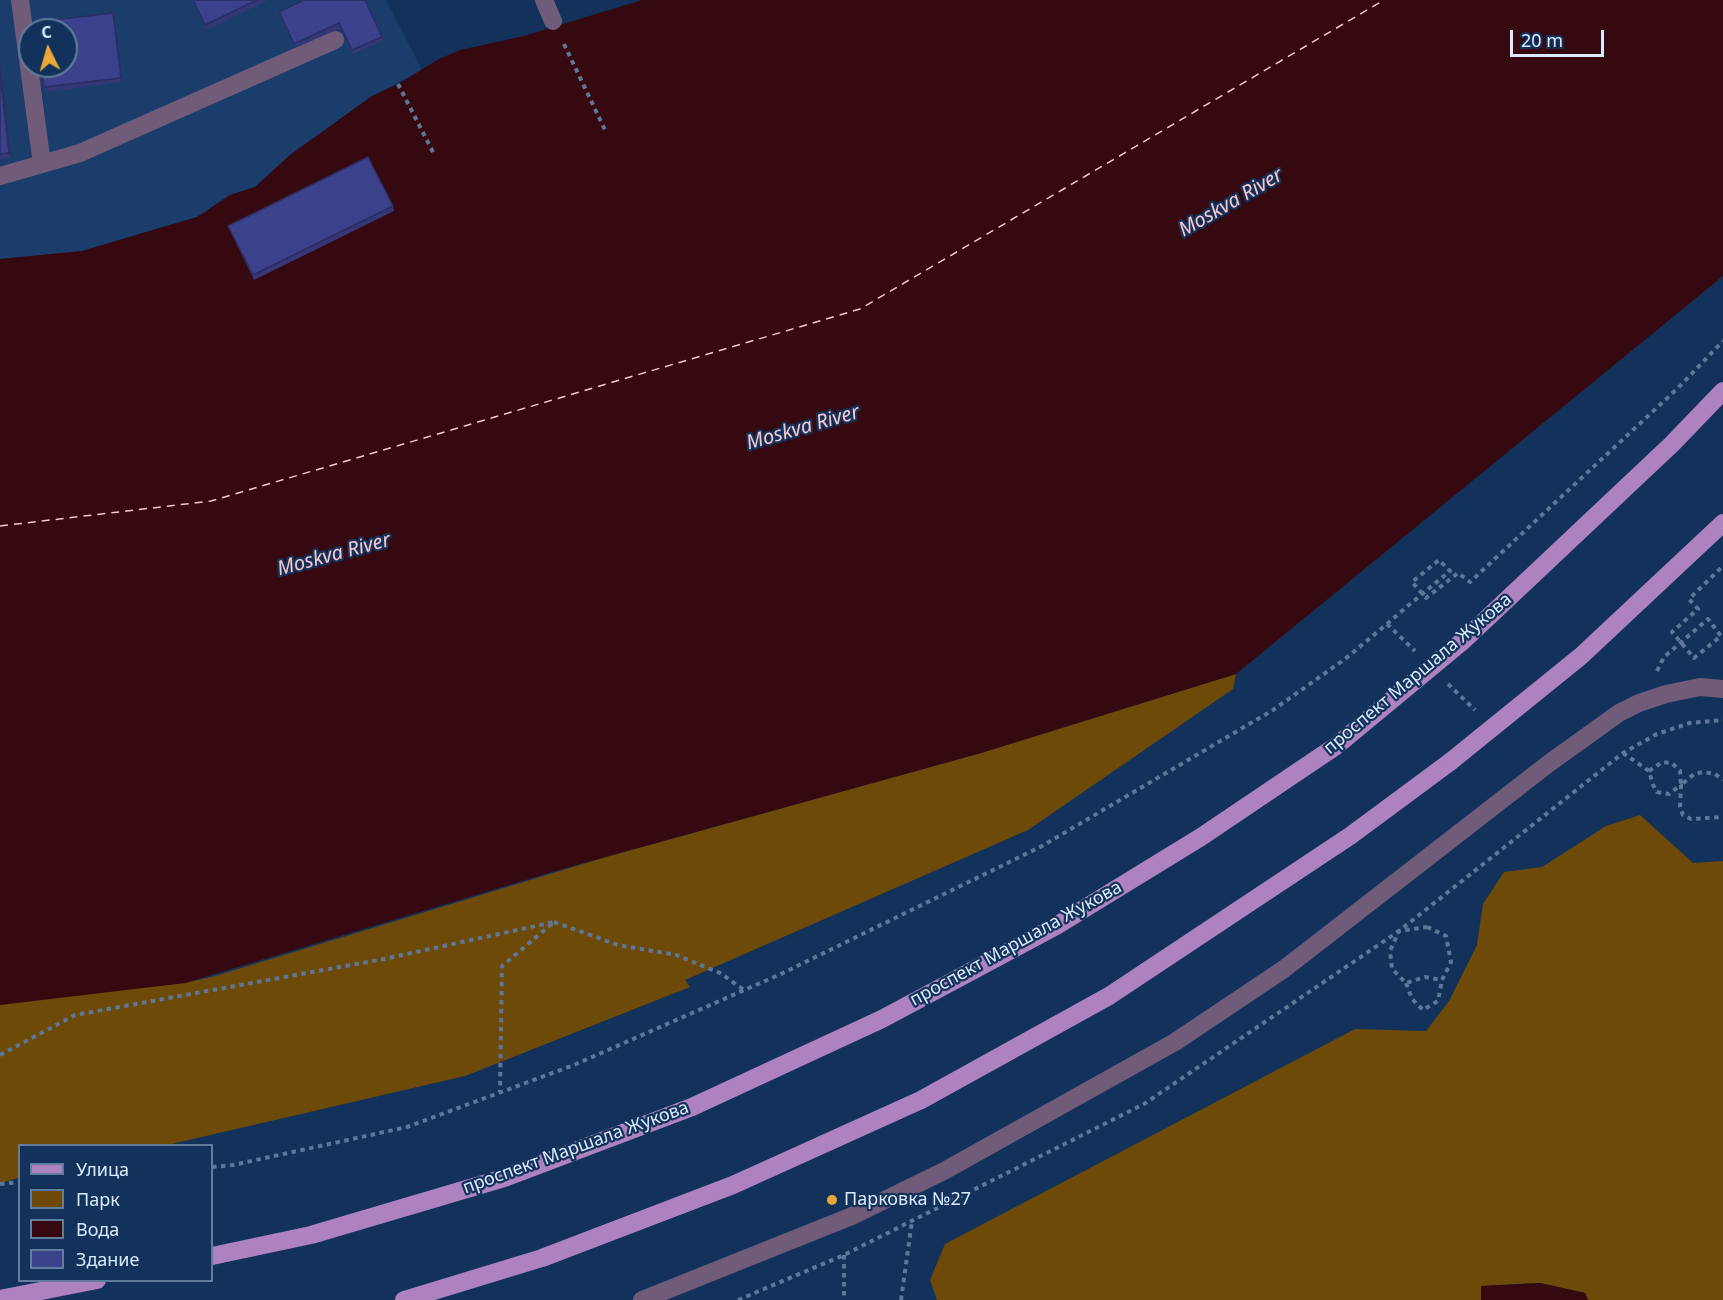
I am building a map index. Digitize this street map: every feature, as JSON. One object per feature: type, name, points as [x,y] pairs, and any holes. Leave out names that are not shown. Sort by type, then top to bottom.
[{"type":"main road","name":"проспект Маршала Жукова","points":[[213,1256],[312,1235],[504,1178],[692,1107],[882,1019],[1056,926],[1201,837],[1336,746],[1464,640],[1672,444],[1723,391]]},
{"type":"main road","points":[[404,1300],[542,1258],[733,1185],[921,1100],[1109,996],[1350,836],[1450,762],[1581,656],[1723,523]]},
{"type":"main road","points":[[0,1299],[92,1282]]},
{"type":"street","points":[[20,0],[42,164]]},
{"type":"street","points":[[544,0],[553,21]]},
{"type":"street","points":[[0,176],[80,153],[335,40]]},
{"type":"street","points":[[642,1300],[852,1216],[944,1171],[1175,1042],[1284,969],[1603,724],[1639,703],[1666,694],[1700,687],[1723,689]]},
{"type":"path","points":[[553,21],[605,130]]},
{"type":"path","points":[[398,84],[435,156]]},
{"type":"path","points":[[213,1167],[233,1165],[407,1127],[574,1065],[744,990],[1042,846],[1273,710],[1345,659],[1388,624],[1404,609],[1413,602],[1423,594],[1450,571],[1439,560],[1412,582],[1419,590],[1426,598],[1458,573],[1470,582],[1678,388],[1723,341]]},
{"type":"path","points":[[1665,657],[1673,649],[1682,642],[1699,627],[1708,620],[1721,636],[1694,658],[1687,650],[1680,641],[1672,632],[1698,609],[1689,599],[1723,566]]},
{"type":"path","points":[[1388,624],[1420,657]]},
{"type":"path","points":[[1446,681],[1479,714]]},
{"type":"path","points":[[1623,753],[1649,771],[1657,792],[1669,794],[1694,774],[1703,772],[1715,774],[1723,780]]},
{"type":"path","points":[[1649,771],[1662,762],[1672,763],[1680,771],[1680,807],[1683,815],[1691,819],[1723,817]]},
{"type":"path","points":[[0,1055],[75,1015],[384,959],[554,922],[618,945],[676,955],[720,973],[744,990]]},
{"type":"path","points":[[500,1092],[502,966],[554,922]]},
{"type":"path","points":[[1427,927],[1446,936],[1451,962],[1442,980],[1438,1001],[1423,1010],[1412,999],[1406,983],[1392,969],[1390,951],[1399,931],[1427,927]]},
{"type":"path","points":[[1406,983],[1425,977],[1442,980]]},
{"type":"path","points":[[0,1184],[18,1182]]},
{"type":"path","points":[[901,1300],[913,1221]]},
{"type":"path","points":[[738,1300],[844,1255],[844,1300]]},
{"type":"shaded area","points":[[0,0],[386,0],[422,70],[372,96],[290,155],[255,187],[230,195],[197,217],[82,251],[0,259]]},
{"type":"green space","points":[[1236,674],[1233,689],[1028,830],[685,980],[690,987],[465,1076],[171,1144],[18,1144],[18,1178],[0,1183],[0,1002],[185,983],[215,976],[599,859],[981,753]]},
{"type":"green space","points":[[1640,815],[1693,863],[1723,861],[1723,1300],[1588,1300],[1585,1293],[1540,1283],[1481,1286],[1481,1300],[937,1300],[930,1280],[945,1244],[1355,1029],[1426,1031],[1449,1001],[1477,945],[1483,904],[1504,872],[1542,867],[1606,826]]},
{"type":"water","name":"Moskva River","points":[[642,0],[1723,0],[1723,276],[1236,674],[981,753],[555,871],[185,983],[0,1005],[0,259],[82,251],[197,217],[230,195],[255,187],[290,155],[372,96],[398,84],[439,59],[460,50],[524,36]]},
{"type":"water","points":[[1540,1283],[1585,1293],[1588,1300],[1481,1300],[1481,1286]]},
{"type":"building","points":[[193,0],[257,0],[205,25]]},
{"type":"building","points":[[304,0],[365,0],[382,37],[352,50],[339,23],[294,44],[279,12]]},
{"type":"building","points":[[113,13],[121,78],[44,87],[43,78],[78,78],[78,18],[70,18]]},
{"type":"building","points":[[0,72],[9,153],[0,154]]},
{"type":"building","points":[[368,157],[393,206],[253,275],[228,226]]},
{"type":"ferry route","points":[[0,526],[211,501],[860,309],[1384,0]]},
{"type":"place","name":"Парковка №27","points":[[832,1200]]}]
